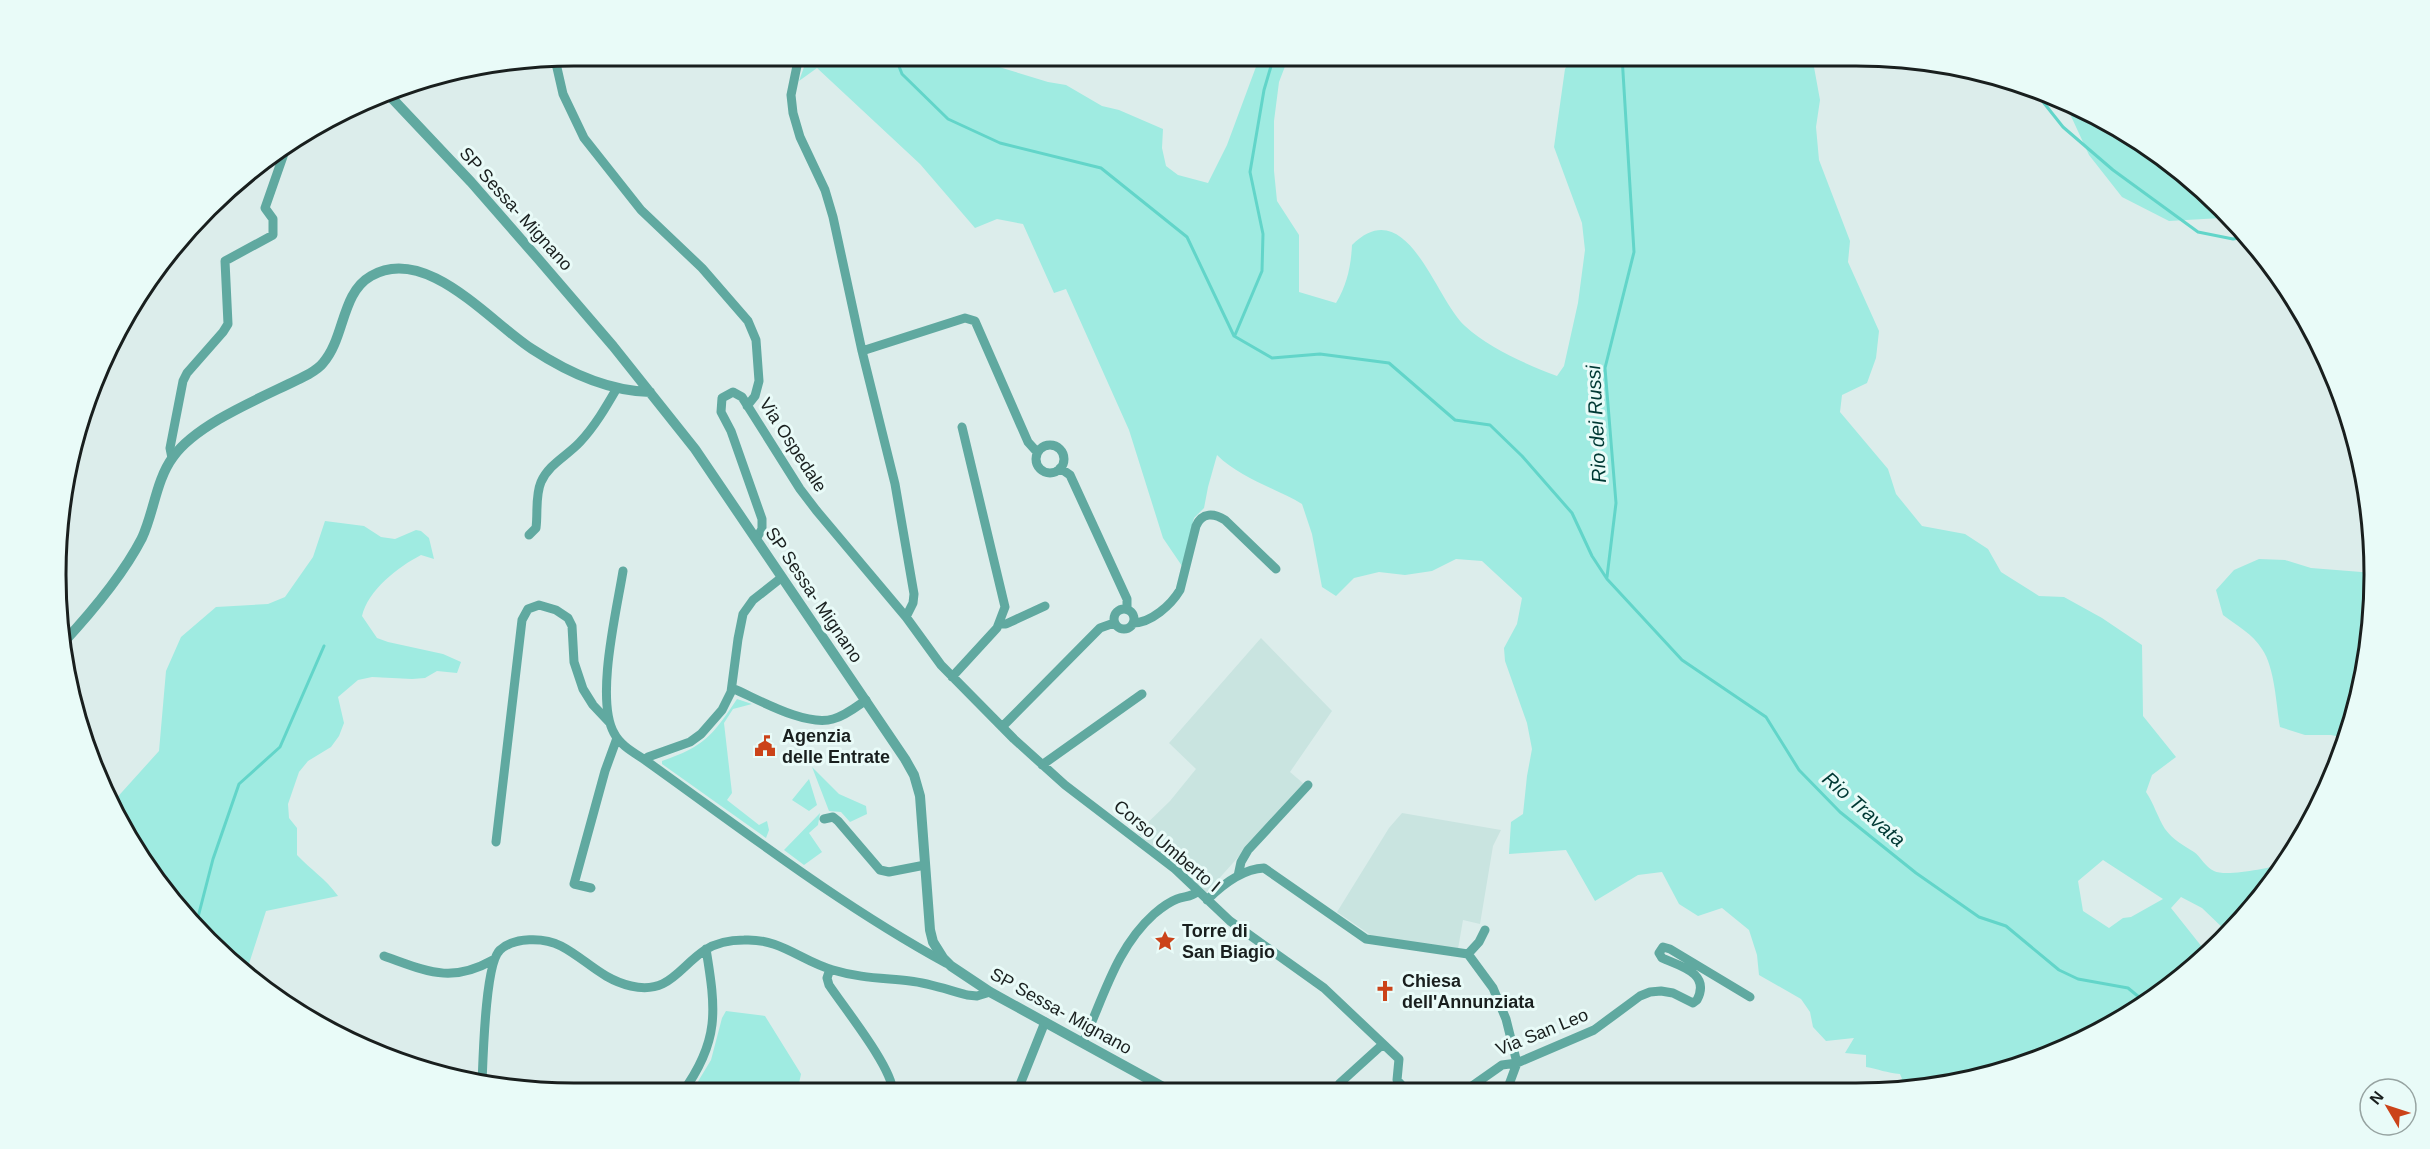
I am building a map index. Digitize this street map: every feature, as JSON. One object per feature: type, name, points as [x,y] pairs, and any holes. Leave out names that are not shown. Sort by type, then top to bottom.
[{"type":"street","points":[[797,66],[790,95],[793,113],[800,136],[825,190],[861,351],[886,439],[911,570],[913,603],[906,617]]},
{"type":"street","points":[[557,67],[563,94],[584,138],[642,210],[702,268],[748,321],[756,340],[759,381],[755,396],[747,406]]},
{"type":"street","name":"SP Sessa- Mignano","points":[[393,100],[487,200],[613,346],[695,449],[727,493],[781,578],[909,766],[918,785],[931,937],[938,952],[951,966],[990,992],[1156,1083]]},
{"type":"street","points":[[172,458],[170,448],[183,381],[186,374],[224,332],[228,324],[225,261],[273,235],[273,219],[266,208],[282,159]]},
{"type":"street","points":[[70,636],[132,555],[143,536],[172,458],[199,432],[309,374],[323,363],[356,291],[370,276],[392,269],[422,273],[442,281],[466,296],[541,355],[588,379],[617,388],[650,392]]},
{"type":"street","points":[[861,351],[965,318],[975,321],[1028,442],[1037,452],[1037,465],[1042,470],[1054,472],[1064,462],[1063,454],[1058,447],[1050,445],[1037,452]]},
{"type":"street","points":[[529,535],[536,528],[538,492],[542,480],[554,464],[589,433],[617,388]]},
{"type":"street","name":"Via Ospedale","points":[[756,539],[762,529],[762,519],[731,431],[720,408],[722,398],[733,392],[740,395],[800,489],[906,617]]},
{"type":"street","points":[[952,677],[999,624],[1005,607],[1005,597],[962,427]]},
{"type":"street","points":[[1060,468],[1071,475],[1127,599],[1127,609]]},
{"type":"street","points":[[1114,623],[1124,629],[1133,623],[1142,623],[1176,597],[1180,590],[1196,526],[1205,516],[1212,514],[1225,520],[1276,569]]},
{"type":"street","points":[[609,722],[608,666],[623,571]]},
{"type":"street","points":[[645,760],[680,747],[700,734],[727,702],[732,688],[743,614],[753,600],[781,578]]},
{"type":"street","points":[[496,842],[522,620],[528,609],[539,606],[556,610],[568,618],[572,626],[574,662],[583,690],[609,722],[617,738],[887,930],[951,966]]},
{"type":"street","points":[[999,624],[1006,624],[1045,606]]},
{"type":"street","points":[[1114,623],[1114,613],[1127,609],[1133,614],[1133,623]]},
{"type":"street","name":"Corso Umberto I","points":[[906,617],[952,677],[1042,765],[1175,869],[1250,936],[1324,988],[1399,1059],[1397,1080],[1400,1083]]},
{"type":"street","points":[[1002,727],[1100,628],[1114,623]]},
{"type":"street","points":[[70,639],[73,633]]},
{"type":"street","points":[[732,688],[801,717],[822,720],[842,716],[866,700]]},
{"type":"street","points":[[1042,765],[1142,694]]},
{"type":"street","points":[[591,888],[574,884],[605,771],[617,738]]},
{"type":"street","points":[[1238,876],[1245,854],[1308,785]]},
{"type":"street","points":[[824,819],[833,817],[838,820],[880,870],[889,872],[926,865]]},
{"type":"street","points":[[1207,900],[1222,886],[1238,876],[1257,868],[1268,869],[1366,939],[1468,954],[1487,977],[1499,999],[1516,1063],[1509,1083]]},
{"type":"street","points":[[1083,1042],[1124,949],[1150,918],[1178,898],[1191,896],[1198,891]]},
{"type":"street","points":[[1468,954],[1479,942],[1485,930]]},
{"type":"street","points":[[384,956],[435,974],[448,974],[482,966],[493,960],[500,950],[511,944],[526,940],[543,940],[560,945],[606,978],[633,987],[653,986],[674,979],[706,949],[720,943],[767,940],[830,969],[872,979],[920,983],[967,995],[977,996],[990,992]]},
{"type":"street","name":"Via San Leo","points":[[1475,1083],[1502,1065],[1516,1063],[1594,1030],[1640,996],[1650,992],[1661,991],[1681,996],[1693,1003],[1697,1000],[1700,988],[1698,977],[1693,972],[1662,958],[1659,953],[1663,947],[1750,997]]},
{"type":"street","points":[[689,1083],[698,1071],[710,1040],[712,998],[706,949]]},
{"type":"street","points":[[482,1074],[485,1021],[493,960]]},
{"type":"street","points":[[830,969],[827,978],[829,985],[883,1063],[892,1083]]},
{"type":"street","points":[[1020,1083],[1045,1022]]},
{"type":"street","points":[[1340,1083],[1383,1044]]},
{"type":"shaded area","points":[[1261,638],[1332,711],[1290,772],[1304,784],[1206,893],[1137,833],[1170,801],[1196,769],[1169,743]]},
{"type":"shaded area","points":[[1402,813],[1501,830],[1493,846],[1480,924],[1463,920],[1458,949],[1372,936],[1337,912],[1389,828]]},
{"type":"green space","points":[[804,66],[996,66],[1048,82],[1066,85],[1102,106],[1119,110],[1163,129],[1162,148],[1166,166],[1178,175],[1208,183],[1227,145],[1256,66],[1285,66],[1279,82],[1274,121],[1274,171],[1277,201],[1299,235],[1299,292],[1336,303],[1348,275],[1352,245],[1371,232],[1389,231],[1404,240],[1418,255],[1454,313],[1465,326],[1497,349],[1557,376],[1564,366],[1578,303],[1585,250],[1582,223],[1554,147],[1567,66],[1814,66],[1820,100],[1816,127],[1819,160],[1850,241],[1848,262],[1879,331],[1876,358],[1867,383],[1842,395],[1840,412],[1888,469],[1896,494],[1922,526],[1965,534],[1988,549],[2001,572],[2039,596],[2064,597],[2102,618],[2142,645],[2143,716],[2176,757],[2152,775],[2146,792],[2165,829],[2214,871],[2228,873],[2271,867],[2222,927],[2202,908],[2181,897],[2171,908],[2202,947],[2165,978],[2138,997],[2080,1031],[2019,1056],[1987,1066],[1922,1079],[1897,1081],[1902,1079],[1900,1074],[1866,1067],[1866,1055],[1845,1053],[1854,1038],[1826,1041],[1813,1027],[1810,1012],[1801,999],[1759,975],[1757,955],[1749,930],[1722,908],[1698,916],[1679,904],[1662,872],[1638,875],[1595,901],[1566,850],[1509,854],[1511,822],[1523,814],[1532,749],[1527,723],[1505,661],[1504,648],[1517,624],[1522,598],[1482,561],[1456,559],[1432,571],[1405,575],[1379,572],[1354,578],[1336,596],[1322,587],[1312,534],[1302,504],[1236,470],[1217,455],[1204,508],[1194,518],[1182,566],[1163,538],[1129,430],[1066,289],[1054,293],[1023,224],[997,219],[975,228],[920,164],[817,68],[799,81]],"holes":[[[2103,860],[2163,899],[2131,917],[2123,918],[2109,928],[2083,911],[2078,881]]]},
{"type":"green space","points":[[2070,114],[2110,134],[2165,171],[2218,218],[2169,221],[2122,197],[2089,155]]},
{"type":"green space","points":[[325,521],[364,526],[381,537],[395,539],[416,530],[421,531],[429,538],[434,559],[421,555],[385,580],[365,606],[362,616],[377,638],[443,654],[461,662],[457,673],[437,671],[425,678],[372,677],[358,680],[338,697],[344,723],[339,736],[331,747],[308,761],[299,772],[288,804],[289,818],[297,828],[297,855],[338,896],[266,911],[249,965],[215,934],[171,884],[134,829],[117,797],[159,751],[166,671],[181,637],[216,607],[268,604],[285,597],[313,557]]},
{"type":"green space","points":[[2259,559],[2285,560],[2311,568],[2364,572],[2360,641],[2347,706],[2338,736],[2305,735],[2280,727],[2270,666],[2262,649],[2244,630],[2223,615],[2216,590],[2234,570]]},
{"type":"green space","points":[[737,699],[752,704],[733,709],[724,723],[732,793],[727,800],[759,825],[767,821],[769,830],[766,838],[662,764],[662,761],[698,745],[714,731]]},
{"type":"green space","points":[[812,767],[839,794],[866,806],[867,814],[850,822],[841,812],[829,811]]},
{"type":"green space","points":[[809,779],[817,805],[809,811],[792,800]]},
{"type":"green space","points":[[820,813],[818,825],[809,833],[822,852],[804,865],[784,850]]},
{"type":"green space","points":[[726,1011],[765,1016],[801,1074],[799,1083],[697,1083],[711,1060]]},
{"type":"waterway","name":"Rio Travata","points":[[899,66],[902,74],[948,119],[1000,143],[1101,168],[1187,237],[1234,336],[1272,358],[1320,354],[1389,363],[1455,420],[1490,425],[1522,456],[1572,513],[1592,556],[1607,579],[1682,660],[1766,717],[1799,770],[1840,812],[1916,873],[1979,917],[2006,926],[2059,970],[2078,979],[2128,988],[2139,997]]},
{"type":"waterway","points":[[1235,335],[1262,271],[1263,234],[1250,172],[1264,90],[1271,66]]},
{"type":"waterway","name":"Rio dei Russi","points":[[1607,577],[1616,503],[1605,368],[1634,252],[1623,66]]},
{"type":"waterway","points":[[2044,102],[2063,127],[2113,170],[2198,232],[2237,238]]},
{"type":"waterway","points":[[198,916],[213,859],[239,784],[280,747],[324,646]]},
{"type":"place","name":"Agenzia delle Entrate","points":[[765,746]]},
{"type":"place","name":"Torre di San Biagio","points":[[1165,941]]},
{"type":"place","name":"Chiesa dell'Annunziata","points":[[1385,991]]}]
